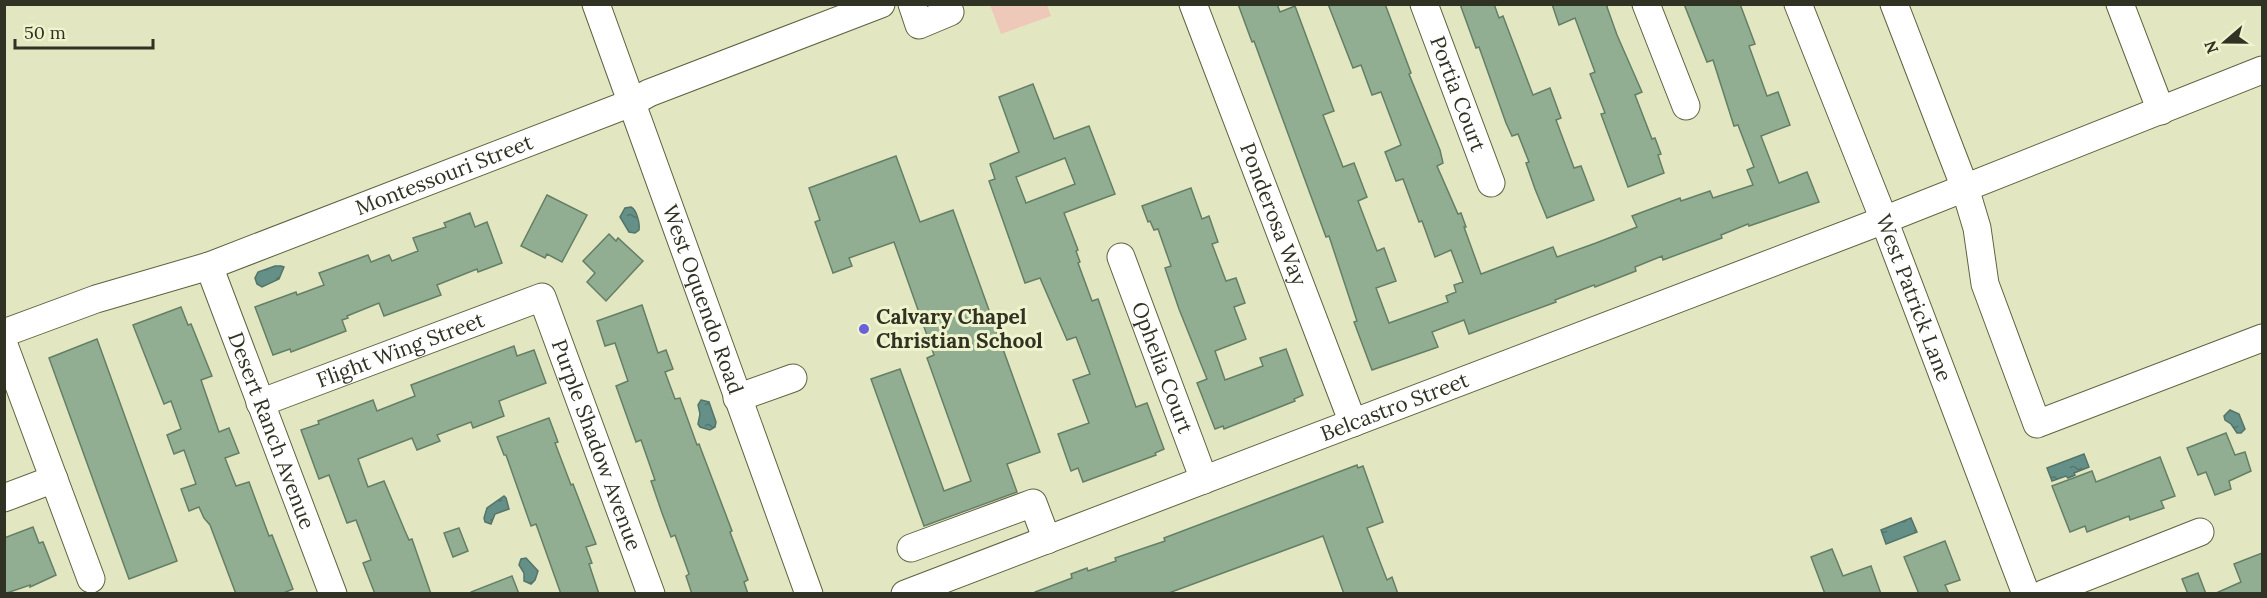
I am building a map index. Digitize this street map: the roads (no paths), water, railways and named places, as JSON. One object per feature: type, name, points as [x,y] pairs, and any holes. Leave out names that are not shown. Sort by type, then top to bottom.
[{"type":"street","name":"West Oquendo Road","points":[[596,4],[809,594]]},
{"type":"street","name":"Montessouri Street","points":[[4,333],[96,299],[209,266],[881,4]]},
{"type":"street","points":[[912,4],[919,25],[950,12],[947,4]]},
{"type":"street","name":"Ponderosa Way","points":[[1192,4],[1353,423]]},
{"type":"street","name":"Portia Court","points":[[1424,4],[1491,183]]},
{"type":"street","points":[[1646,4],[1686,106]]},
{"type":"street","name":"West Patrick Lane","points":[[1798,4],[1884,220],[2026,594]]},
{"type":"street","points":[[1894,4],[1965,188],[1977,228],[1985,284],[2037,424],[2262,338]]},
{"type":"street","points":[[2120,4],[2160,111]]},
{"type":"street","name":"Belcastro Street","points":[[905,594],[1884,220],[2262,70]]},
{"type":"street","name":"Ophelia Court","points":[[1121,257],[1204,480]]},
{"type":"street","name":"Desert Ranch Avenue","points":[[209,266],[333,594]]},
{"type":"street","name":"Flight Wing Street","points":[[260,403],[542,297]]},
{"type":"street","name":"Purple Shadow Avenue","points":[[542,297],[651,594]]},
{"type":"street","points":[[4,345],[91,579]]},
{"type":"street","points":[[737,398],[793,378]]},
{"type":"street","points":[[4,498],[54,479]]},
{"type":"street","points":[[911,548],[1033,503],[1047,540]]},
{"type":"street","points":[[2043,594],[2200,532]]},
{"type":"water","points":[[631,207],[638,221],[639,230],[635,233],[629,232],[620,217],[625,208]]},
{"type":"water","points":[[275,266],[284,267],[279,279],[262,287],[257,284],[255,278],[258,272]]},
{"type":"water","points":[[701,400],[709,402],[716,422],[715,427],[710,430],[698,424],[700,414],[698,405]]},
{"type":"water","points":[[2230,410],[2239,414],[2245,429],[2241,433],[2237,433],[2225,420],[2224,416]]},
{"type":"water","points":[[2084,454],[2089,467],[2068,478],[2066,476],[2052,481],[2047,468]]},
{"type":"water","points":[[504,496],[509,509],[495,514],[491,524],[485,522],[487,508]]},
{"type":"water","points":[[1911,518],[1917,532],[1886,544],[1881,530]]},
{"type":"water","points":[[526,558],[538,571],[531,584],[524,581],[524,573],[519,565],[521,559]]},
{"type":"place","name":"Calvary Chapel Christian School","points":[[864,329]]}]
